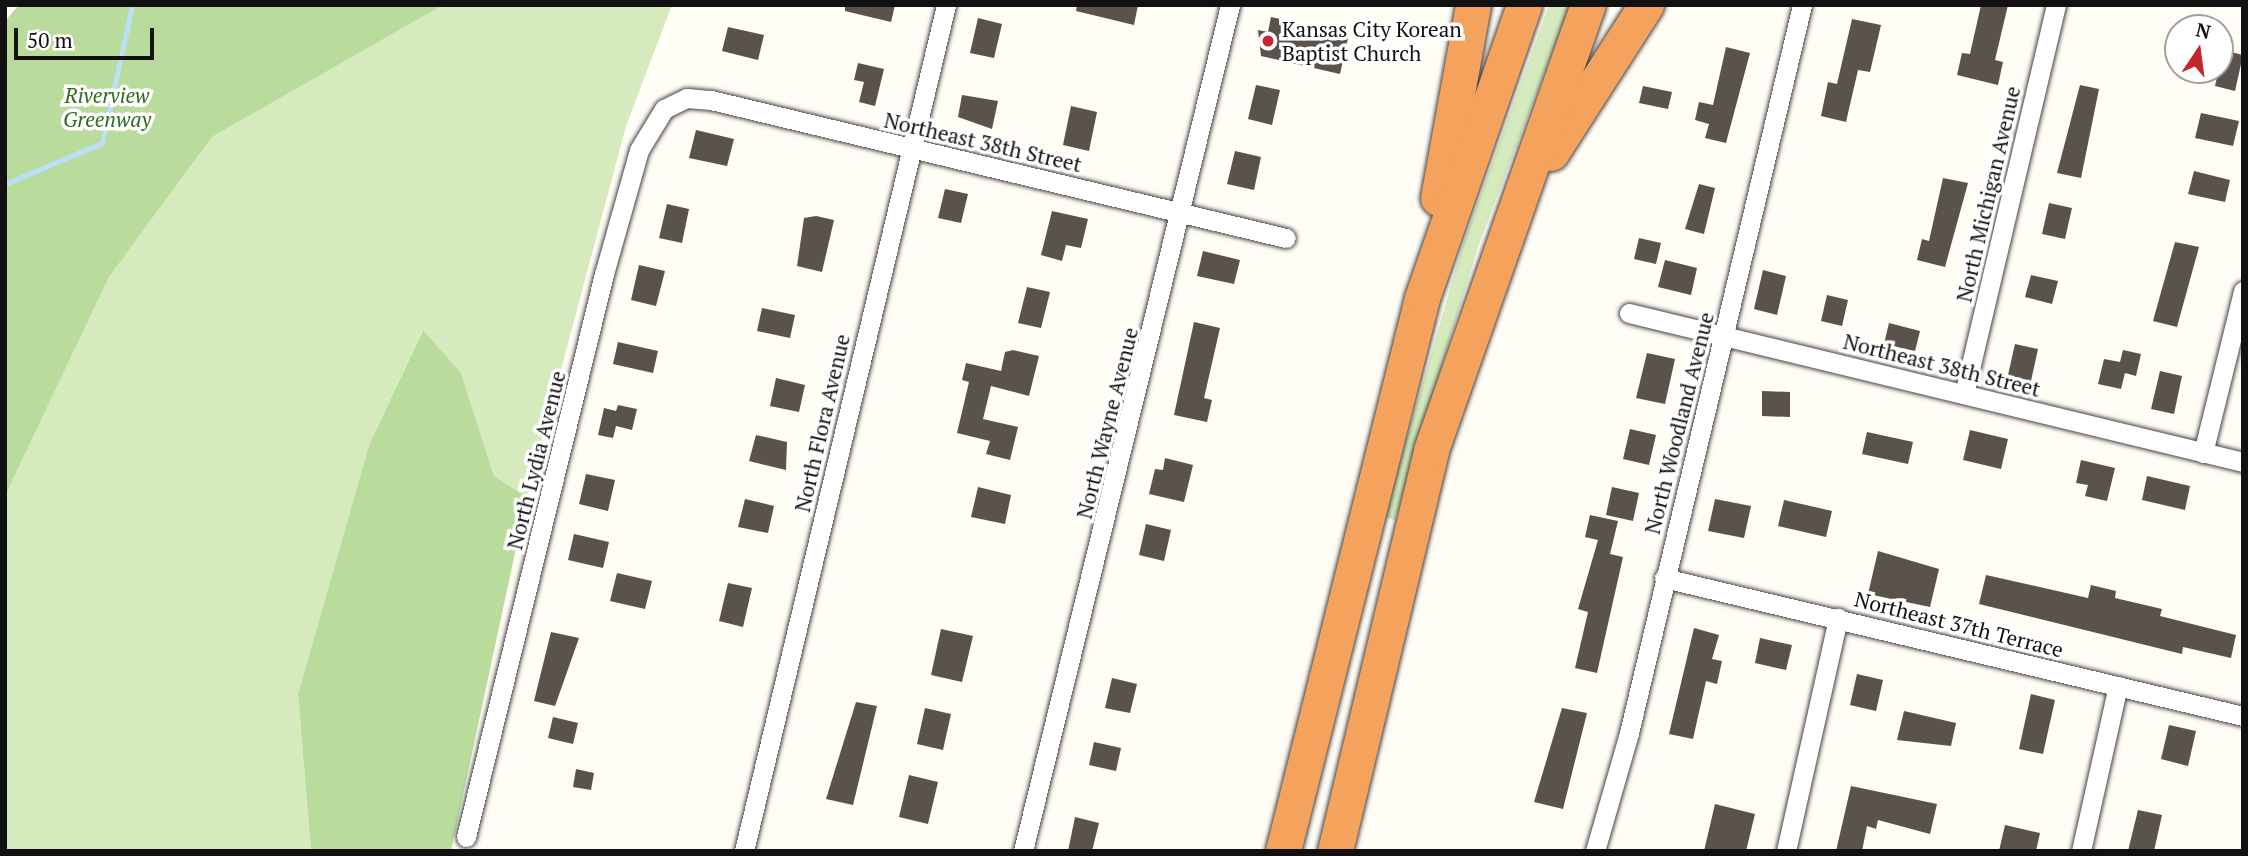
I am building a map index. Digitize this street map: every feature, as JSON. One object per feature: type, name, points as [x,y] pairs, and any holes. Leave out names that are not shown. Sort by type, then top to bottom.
[{"type":"highway","points":[[1283,851],[1422,298],[1474,5]]},
{"type":"highway","points":[[1422,298],[1524,5]]},
{"type":"highway","points":[[1335,851],[1431,450],[1588,5]]},
{"type":"highway","points":[[1520,192],[1646,5]]},
{"type":"street","name":"North Flora Avenue","points":[[744,851],[946,5]]},
{"type":"street","name":"North Wayne Avenue","points":[[1023,851],[1230,5]]},
{"type":"street","name":"North Woodland Avenue","points":[[1595,851],[1724,335],[1802,5]]},
{"type":"street","name":"North Michigan Avenue","points":[[1964,394],[2056,5]]},
{"type":"street","name":"Northeast 38th Street","points":[[671,104],[711,100],[1286,238]]},
{"type":"street","name":"North Lydia Avenue","points":[[466,837],[604,274],[639,150],[655,118],[671,104]]},
{"type":"street","points":[[2203,453],[2243,291]]},
{"type":"street","name":"Northeast 38th Street","points":[[1629,313],[2243,463]]},
{"type":"street","name":"Northeast 37th Terrace","points":[[1664,578],[2243,716]]},
{"type":"street","points":[[1786,851],[1838,618]]},
{"type":"street","points":[[2081,851],[2118,686]]},
{"type":"green space","name":"Riverview Greenway","points":[[19,5],[443,5],[212,137],[109,277],[5,496],[5,21]]},
{"type":"green space","points":[[443,5],[672,5],[626,126],[527,497],[494,476],[461,373],[422,331],[369,445],[298,694],[311,851],[5,851],[5,496],[109,277],[212,137]]},
{"type":"green space","points":[[1549,5],[1570,5],[1478,247],[1395,520],[1384,517],[1463,244]]},
{"type":"green space","points":[[423,330],[461,373],[494,476],[527,497],[451,851],[311,851],[298,694],[369,445]]},
{"type":"building","points":[[845,5],[895,5],[891,22],[845,11]]},
{"type":"building","points":[[1077,5],[1138,5],[1134,25],[1076,11]]},
{"type":"building","points":[[1981,5],[2008,5],[1995,60],[2003,62],[1998,85],[1957,75],[1962,53],[1970,54]]},
{"type":"building","points":[[1271,17],[1349,34],[1340,74],[1261,56],[1258,30],[1268,32]]},
{"type":"building","points":[[978,18],[1002,24],[994,58],[970,53]]},
{"type":"building","points":[[1852,19],[1881,25],[1870,72],[1858,70],[1846,122],[1821,116],[1828,82],[1837,84]]},
{"type":"building","points":[[728,27],[764,35],[758,60],[722,51]]},
{"type":"building","points":[[1726,47],[1750,53],[1726,143],[1705,138],[1709,124],[1695,120],[1699,102],[1713,105]]},
{"type":"building","points":[[2234,53],[2243,55],[2235,91],[2215,86],[2234,84]]},
{"type":"building","points":[[858,63],[884,69],[875,106],[859,102],[864,82],[854,80]]},
{"type":"building","points":[[1256,85],[1280,90],[1272,125],[1248,119]]},
{"type":"building","points":[[2080,85],[2099,89],[2081,178],[2057,173]]},
{"type":"building","points":[[1643,86],[1672,92],[1668,109],[1639,103]]},
{"type":"building","points":[[962,95],[998,101],[992,129],[958,117]]},
{"type":"building","points":[[1071,106],[1097,112],[1089,151],[1063,145]]},
{"type":"building","points":[[2201,113],[2239,121],[2233,146],[2195,138]]},
{"type":"building","points":[[696,130],[734,139],[727,166],[689,158]]},
{"type":"building","points":[[1235,151],[1261,157],[1254,190],[1227,184]]},
{"type":"building","points":[[2194,171],[2230,180],[2225,202],[2188,194]]},
{"type":"building","points":[[1943,178],[1968,183],[1945,267],[1917,260],[1922,239],[1929,241]]},
{"type":"building","points":[[1699,184],[1715,188],[1704,234],[1685,229]]},
{"type":"building","points":[[945,189],[968,194],[961,223],[938,218]]},
{"type":"building","points":[[2049,203],[2072,208],[2065,239],[2042,234]]},
{"type":"building","points":[[667,204],[689,209],[682,243],[659,238]]},
{"type":"building","points":[[1052,211],[1088,219],[1081,248],[1066,245],[1062,261],[1041,255]]},
{"type":"building","points":[[816,216],[834,220],[822,272],[797,266],[804,218]]},
{"type":"building","points":[[1639,238],[1661,243],[1656,264],[1634,259]]},
{"type":"building","points":[[2175,242],[2199,247],[2177,327],[2153,321]]},
{"type":"building","points":[[1203,251],[1240,260],[1234,284],[1197,276]]},
{"type":"building","points":[[1665,260],[1697,268],[1691,295],[1658,287]]},
{"type":"building","points":[[639,265],[665,271],[656,306],[631,300]]},
{"type":"building","points":[[1763,270],[1786,276],[1777,315],[1754,309]]},
{"type":"building","points":[[2031,275],[2058,281],[2052,304],[2025,297]]},
{"type":"building","points":[[1027,287],[1050,292],[1041,328],[1018,323]]},
{"type":"building","points":[[1827,295],[1848,300],[1842,326],[1821,321]]},
{"type":"building","points":[[762,308],[795,315],[790,338],[757,331]]},
{"type":"building","points":[[1194,322],[1220,328],[1204,398],[1212,400],[1207,422],[1174,415]]},
{"type":"building","points":[[1889,323],[1920,331],[1915,351],[1884,344]]},
{"type":"building","points":[[618,342],[658,351],[653,373],[613,364]]},
{"type":"building","points":[[2015,344],[2038,349],[2031,381],[2008,375]]},
{"type":"building","points":[[1013,350],[1039,356],[1029,396],[991,386],[983,419],[1018,427],[1010,460],[986,454],[990,441],[957,433],[969,382],[962,380],[966,363],[1001,371],[1005,352]]},
{"type":"building","points":[[2123,350],[2141,354],[2136,376],[2125,373],[2121,389],[2098,384],[2104,359],[2120,362]]},
{"type":"building","points":[[1647,353],[1675,359],[1665,404],[1636,398]]},
{"type":"building","points":[[2160,371],[2182,376],[2174,414],[2151,409]]},
{"type":"building","points":[[776,378],[805,385],[799,412],[770,406]]},
{"type":"building","points":[[1762,391],[1790,392],[1790,417],[1762,416]]},
{"type":"building","points":[[618,405],[637,409],[632,430],[616,426],[613,438],[598,435],[604,408],[616,411]]},
{"type":"building","points":[[1630,429],[1656,435],[1649,465],[1623,459]]},
{"type":"building","points":[[1970,430],[2008,439],[2001,469],[1963,460]]},
{"type":"building","points":[[1867,432],[1913,442],[1908,464],[1862,454]]},
{"type":"building","points":[[756,435],[787,442],[786,470],[749,461]]},
{"type":"building","points":[[1165,458],[1193,465],[1184,502],[1149,494],[1155,469],[1163,470]]},
{"type":"building","points":[[2081,460],[2115,468],[2107,501],[2085,496],[2088,485],[2076,483]]},
{"type":"building","points":[[586,474],[615,480],[608,511],[579,504]]},
{"type":"building","points":[[2147,476],[2190,486],[2185,510],[2142,500]]},
{"type":"building","points":[[978,487],[1011,495],[1005,524],[971,517]]},
{"type":"building","points":[[1612,487],[1639,493],[1633,521],[1606,515]]},
{"type":"building","points":[[745,499],[774,506],[768,533],[738,527]]},
{"type":"building","points":[[1715,499],[1751,506],[1744,538],[1708,531]]},
{"type":"building","points":[[1784,500],[1832,511],[1826,537],[1778,526]]},
{"type":"building","points":[[1590,515],[1618,521],[1610,554],[1623,557],[1597,673],[1575,668],[1588,612],[1578,609],[1598,540],[1585,537]]},
{"type":"building","points":[[1146,524],[1171,530],[1164,561],[1139,555]]},
{"type":"building","points":[[574,534],[609,542],[603,568],[568,560]]},
{"type":"building","points":[[1878,551],[1939,569],[1930,607],[1868,594]]},
{"type":"building","points":[[617,573],[652,581],[645,609],[610,601]]},
{"type":"building","points":[[1986,575],[2088,598],[2091,585],[2116,591],[2115,598],[2162,609],[2160,616],[2236,635],[2231,658],[2183,647],[2182,654],[1979,604]]},
{"type":"building","points":[[728,583],[752,588],[743,627],[719,621]]},
{"type":"building","points":[[1694,628],[1719,635],[1712,659],[1722,661],[1717,684],[1706,681],[1693,739],[1669,734]]},
{"type":"building","points":[[941,629],[973,636],[962,682],[931,675]]},
{"type":"building","points":[[551,632],[579,638],[555,706],[534,701]]},
{"type":"building","points":[[1760,638],[1792,645],[1786,670],[1755,663]]},
{"type":"building","points":[[1857,674],[1883,680],[1876,711],[1850,705]]},
{"type":"building","points":[[1112,678],[1137,684],[1130,713],[1105,708]]},
{"type":"building","points":[[2031,694],[2055,700],[2043,754],[2019,749]]},
{"type":"building","points":[[856,702],[877,706],[853,805],[826,799]]},
{"type":"building","points":[[925,708],[951,714],[943,750],[917,744]]},
{"type":"building","points":[[1562,708],[1587,713],[1563,809],[1534,802]]},
{"type":"building","points":[[1904,711],[1956,723],[1951,746],[1897,740]]},
{"type":"building","points":[[553,717],[578,723],[573,744],[548,738]]},
{"type":"building","points":[[2169,725],[2196,731],[2188,766],[2161,759]]},
{"type":"building","points":[[1094,742],[1121,748],[1116,771],[1089,765]]},
{"type":"building","points":[[576,769],[594,773],[591,790],[573,787]]},
{"type":"building","points":[[909,775],[938,782],[928,824],[899,817]]},
{"type":"building","points":[[1851,786],[1937,804],[1930,834],[1878,820],[1876,829],[1867,826],[1862,851],[1836,851]]},
{"type":"building","points":[[1715,804],[1755,814],[1746,851],[1704,851]]},
{"type":"building","points":[[2138,810],[2162,815],[2154,851],[2128,851]]},
{"type":"building","points":[[1075,817],[1099,823],[1092,851],[1068,851]]},
{"type":"building","points":[[2005,825],[2040,833],[2036,851],[1999,851]]},
{"type":"waterway","points":[[5,184],[102,143],[132,5]]},
{"type":"place","name":"Kansas City Korean Baptist Church","points":[[1268,41]]}]
